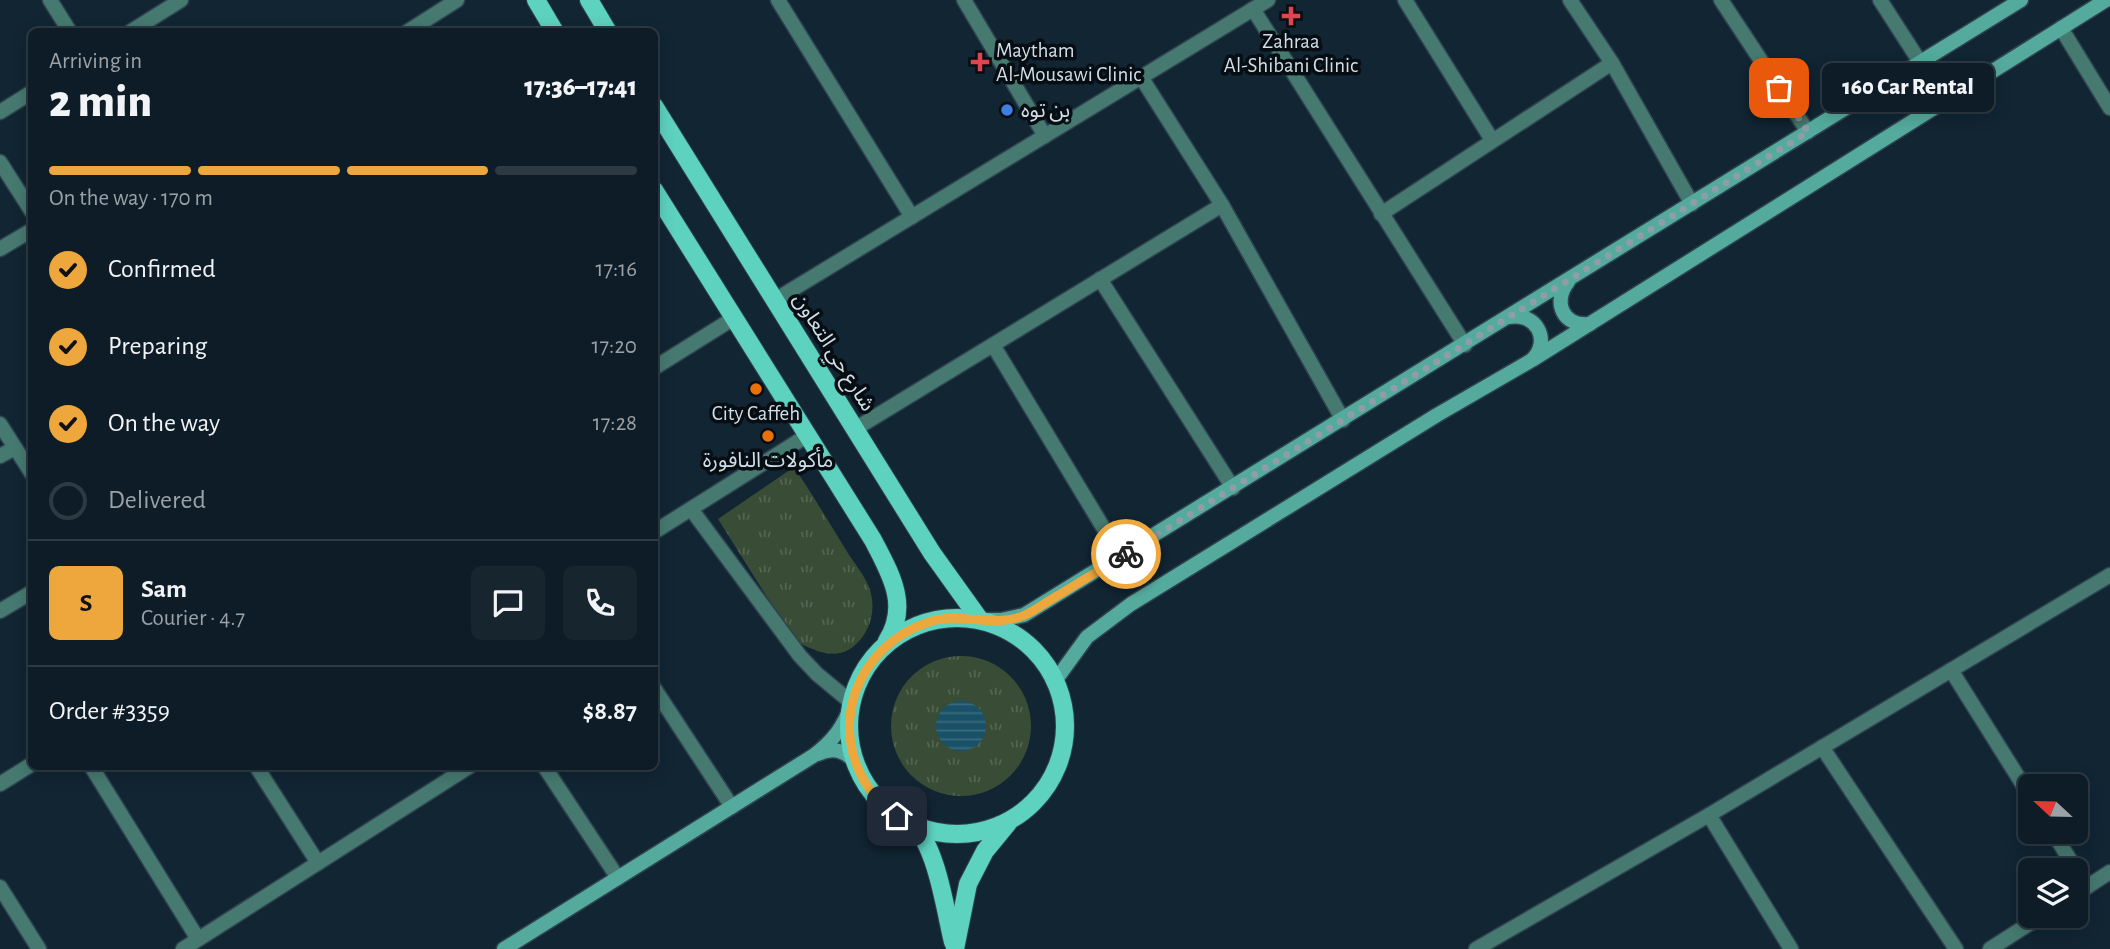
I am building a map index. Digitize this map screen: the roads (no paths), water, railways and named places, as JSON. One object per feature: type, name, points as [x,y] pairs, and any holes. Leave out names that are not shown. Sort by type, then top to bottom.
[{"type":"main road","points":[[536,0],[553,28]]},
{"type":"main road","points":[[589,0],[606,28]]},
{"type":"main road","points":[[874,657],[891,640],[911,628],[933,620],[956,617],[1001,620],[1024,615],[2021,0]]},
{"type":"main road","points":[[1055,681],[1087,637],[1131,604],[1437,415],[1532,360],[2106,0]]},
{"type":"main road","name":"شارع حي التعاون","points":[[658,112],[932,553],[980,620]]},
{"type":"main road","points":[[503,949],[813,756],[833,739],[844,723],[860,679],[888,640],[897,622],[899,611],[893,583],[873,540],[658,196]]},
{"type":"main road","points":[[1571,278],[1562,291],[1560,306],[1563,313],[1575,323],[1590,324]]},
{"type":"main road","points":[[1507,318],[1515,316],[1530,319],[1540,331],[1541,346],[1532,360]]},
{"type":"main road","points":[[954,949],[968,884],[985,851],[1049,782],[1060,758],[1065,732],[1063,706],[1055,681],[1045,663],[1017,635],[980,620]]},
{"type":"main road","points":[[852,703],[850,740],[856,763],[870,790],[897,816],[946,834],[988,829],[1012,819]]},
{"type":"main road","points":[[813,756],[832,749],[844,752],[856,763]]},
{"type":"main road","points":[[913,824],[921,833],[933,859],[954,949]]},
{"type":"street","points":[[50,0],[68,28]]},
{"type":"street","points":[[136,28],[181,0]]},
{"type":"street","points":[[413,28],[457,0]]},
{"type":"street","points":[[778,0],[912,217]]},
{"type":"street","points":[[964,0],[1045,136]]},
{"type":"street","points":[[775,300],[1268,0]]},
{"type":"street","points":[[1405,0],[1492,141]]},
{"type":"street","points":[[1570,0],[1612,64],[1692,204]]},
{"type":"street","points":[[1721,0],[1808,132]]},
{"type":"street","points":[[1880,0],[1920,62]]},
{"type":"street","points":[[1253,9],[1465,345]]},
{"type":"street","points":[[2061,28],[2110,108]]},
{"type":"street","points":[[1381,214],[1612,64]]},
{"type":"street","points":[[1142,77],[1222,205],[1343,420]]},
{"type":"street","points":[[0,112],[28,94]]},
{"type":"street","points":[[0,162],[28,206]]},
{"type":"street","points":[[855,429],[1222,205]]},
{"type":"street","points":[[0,249],[28,232]]},
{"type":"street","points":[[1100,279],[1233,488]]},
{"type":"street","points":[[658,366],[734,318]]},
{"type":"street","points":[[993,345],[1121,557]]},
{"type":"street","points":[[0,424],[28,468]]},
{"type":"street","points":[[658,530],[808,435]]},
{"type":"street","points":[[0,456],[15,448]]},
{"type":"street","points":[[691,509],[800,656],[852,703]]},
{"type":"street","points":[[1476,949],[1709,815],[2110,575]]},
{"type":"street","points":[[0,611],[28,594]]},
{"type":"street","points":[[1951,670],[2018,777]]},
{"type":"street","points":[[658,694],[732,807]]},
{"type":"street","points":[[1822,747],[1956,949]]},
{"type":"street","points":[[0,784],[28,766]]},
{"type":"street","points":[[93,770],[198,939]]},
{"type":"street","points":[[259,770],[318,863]]},
{"type":"street","points":[[183,949],[464,770]]},
{"type":"street","points":[[547,770],[618,878]]},
{"type":"street","points":[[1709,815],[1791,949]]},
{"type":"street","points":[[2088,886],[2110,872]]},
{"type":"street","points":[[0,887],[40,949]]},
{"type":"street","points":[[1990,949],[2023,928]]},
{"type":"water","points":[[961,701],[978,709],[986,726],[978,743],[961,751],[944,743],[936,726],[944,709]]},
{"type":"place","name":"Zahraa Al-Shibani Clinic","points":[[1291,16]]},
{"type":"place","name":"Maytham Al-Mousawi Clinic","points":[[980,62]]},
{"type":"place","name":"160 Car Rental","points":[[1779,88]]},
{"type":"place","name":"بن توه","points":[[1007,110]]},
{"type":"place","name":"City Caffeh","points":[[756,389]]},
{"type":"place","name":"مأكولات النافورة","points":[[768,436]]}]
